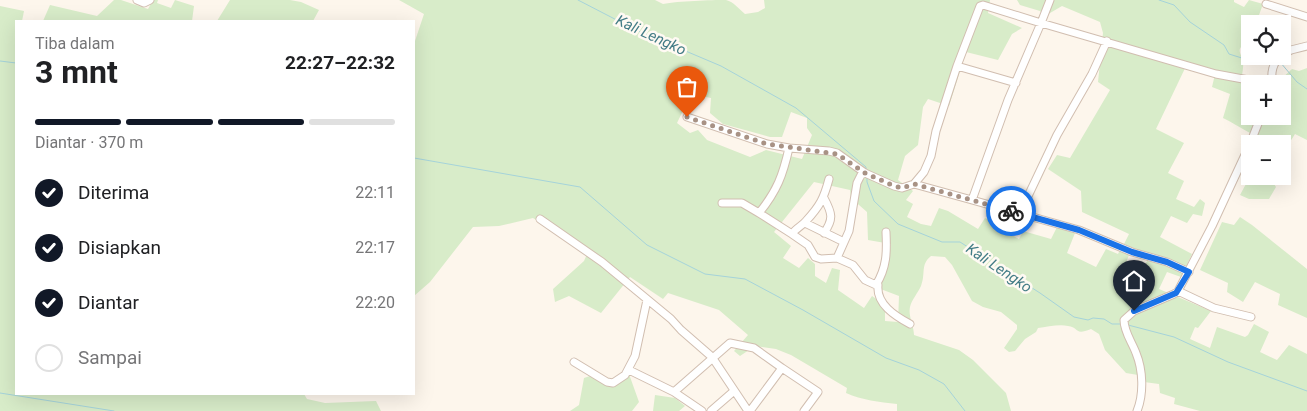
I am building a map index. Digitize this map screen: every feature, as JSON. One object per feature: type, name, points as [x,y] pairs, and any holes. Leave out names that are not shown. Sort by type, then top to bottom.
[{"type":"street","points":[[137,0],[144,3],[150,0]]},
{"type":"street","points":[[972,200],[1016,83],[1050,0]]},
{"type":"street","points":[[1266,4],[1307,17]]},
{"type":"street","points":[[914,184],[924,172],[931,156],[936,131],[957,66],[981,5],[1216,74],[1241,79]]},
{"type":"street","points":[[1020,213],[1057,134],[1088,82],[1107,41]]},
{"type":"street","points":[[1291,50],[1307,46]]},
{"type":"street","points":[[957,66],[1016,83]]},
{"type":"street","points":[[687,117],[767,144],[789,148],[829,151],[837,154],[866,173],[900,188],[914,184],[1079,230],[1132,252],[1167,262],[1189,272]]},
{"type":"street","points":[[759,213],[779,185],[789,148]]},
{"type":"street","points":[[1137,411],[1141,396],[1140,366],[1124,323],[1134,311],[1178,291],[1241,163]]},
{"type":"street","points":[[836,258],[851,224],[857,183],[861,175],[866,173]]},
{"type":"street","points":[[792,234],[804,223],[824,198],[829,179]]},
{"type":"street","points":[[824,198],[831,216],[830,223],[824,233]]},
{"type":"street","points":[[722,202],[742,203],[759,213],[808,245],[817,258],[836,258],[853,265],[865,280],[878,285],[878,293],[887,308],[910,324]]},
{"type":"street","points":[[540,219],[602,262],[671,319],[712,357],[749,411],[782,368]]},
{"type":"street","points":[[804,223],[844,242]]},
{"type":"street","points":[[876,285],[885,268],[887,259],[886,232]]},
{"type":"street","points":[[1178,291],[1214,308],[1251,317]]},
{"type":"street","points":[[574,362],[606,382],[618,380],[629,370],[639,344],[641,323],[647,300]]},
{"type":"street","points":[[674,392],[712,357],[733,343],[756,349],[818,393],[804,411]]},
{"type":"street","points":[[629,370],[674,392],[702,411]]},
{"type":"street","points":[[714,410],[734,391]]},
{"type":"green space","points":[[114,0],[121,0],[148,9],[153,0],[158,0],[157,3],[171,8],[175,0],[194,6],[192,20],[43,20],[50,5],[97,16]]},
{"type":"green space","points":[[230,0],[290,0],[301,2],[319,10],[314,20],[218,20]]},
{"type":"green space","points":[[399,0],[655,0],[663,4],[686,1],[726,0],[734,4],[745,14],[758,12],[765,8],[764,0],[990,0],[988,13],[1022,28],[1012,34],[998,60],[966,52],[949,106],[928,99],[923,107],[918,145],[905,156],[898,180],[913,191],[906,200],[913,204],[907,217],[921,224],[931,226],[939,208],[948,211],[978,229],[985,218],[1008,229],[1006,232],[1019,239],[1023,231],[1051,239],[1057,227],[1075,233],[1067,253],[1096,267],[1106,249],[1118,254],[1120,250],[1129,255],[1123,270],[1139,277],[1150,255],[1124,244],[1129,234],[1082,212],[1081,191],[1048,169],[1057,155],[1070,158],[1110,90],[1098,82],[1103,33],[1100,22],[1062,6],[1045,16],[1040,11],[1020,5],[1017,0],[1234,0],[1234,2],[1244,7],[1249,0],[1263,4],[1259,15],[1241,15],[1240,51],[1243,69],[1241,75],[1241,125],[1291,125],[1291,75],[1285,75],[1292,69],[1299,71],[1307,68],[1307,140],[1295,134],[1291,140],[1291,135],[1254,135],[1223,118],[1230,94],[1212,87],[1216,70],[1188,62],[1156,129],[1184,143],[1168,173],[1184,181],[1176,199],[1194,207],[1200,199],[1205,203],[1202,216],[1193,214],[1187,223],[1171,216],[1160,237],[1192,254],[1181,277],[1167,272],[1159,289],[1211,311],[1198,328],[1195,327],[1190,339],[1210,348],[1217,327],[1245,337],[1254,324],[1269,332],[1260,352],[1277,360],[1289,345],[1307,354],[1307,411],[1200,411],[1174,404],[1175,398],[1160,393],[1159,384],[1144,382],[1138,375],[1126,373],[1105,350],[1099,334],[1091,329],[1082,332],[1061,325],[1038,328],[1015,351],[1009,352],[1004,348],[1017,329],[1017,325],[1001,312],[983,307],[972,301],[952,265],[945,257],[931,256],[924,266],[921,286],[910,307],[914,335],[959,350],[973,360],[1006,393],[1011,411],[897,411],[897,404],[864,399],[846,393],[847,388],[791,355],[776,349],[755,346],[740,356],[734,351],[748,335],[719,310],[668,293],[663,299],[630,277],[601,313],[569,296],[555,302],[553,289],[584,261],[588,252],[533,218],[499,226],[473,227],[430,282],[415,295],[415,41],[424,14]],"holes":[[[691,94],[711,98],[710,113],[723,124],[770,137],[782,137],[791,112],[807,118],[807,128],[812,135],[802,159],[766,150],[750,157],[707,140],[698,130],[690,133],[677,123]],[[814,182],[850,190],[851,198],[867,212],[868,240],[891,244],[887,270],[878,288],[899,296],[898,322],[885,321],[885,305],[872,296],[864,308],[838,290],[840,270],[832,268],[826,283],[815,276],[815,264],[808,258],[799,268],[783,258],[791,246],[774,232]]]},
{"type":"green space","points":[[0,6],[24,11],[22,20],[15,20],[15,395],[305,395],[307,399],[325,403],[376,401],[381,411],[0,411]]},
{"type":"green space","points":[[1245,185],[1275,185],[1276,187],[1269,199],[1249,199],[1240,195]]},
{"type":"green space","points":[[1240,217],[1307,269],[1307,318],[1278,305],[1280,294],[1255,282],[1243,302],[1227,292],[1228,283],[1200,270],[1222,222],[1234,225]]},
{"type":"green space","points":[[596,374],[612,380],[629,374],[639,402],[632,411],[570,411],[579,405],[584,378]]},
{"type":"green space","points":[[655,395],[675,398],[685,406],[679,411],[653,411]]},
{"type":"waterway","name":"Kali Lengko","points":[[578,0],[636,30],[721,66],[796,108],[866,167],[866,170]]},
{"type":"waterway","points":[[1159,0],[1174,5],[1190,22],[1224,45],[1229,54],[1241,58]]},
{"type":"waterway","points":[[0,61],[15,63]]},
{"type":"waterway","points":[[1283,65],[1297,82],[1307,89]]},
{"type":"waterway","points":[[415,158],[580,187],[647,245],[705,274],[745,279],[886,358],[919,370],[944,384],[965,411]]},
{"type":"waterway","name":"Kali Lengko","points":[[867,177],[874,201],[898,224],[942,242],[960,242],[1074,317],[1088,320],[1093,318],[1104,319],[1112,324],[1121,324]]},
{"type":"waterway","name":"Kali Lengko","points":[[1128,325],[1174,337],[1228,362],[1307,391]]},
{"type":"waterway","points":[[0,393],[114,411]]},
{"type":"way so far","points":[[687,117],[767,144],[789,148],[829,151],[849,161],[865,173],[900,188],[914,184],[1011,211]]},
{"type":"route","points":[[1011,211],[1079,230],[1132,252],[1167,262],[1189,272],[1176,293],[1134,311]]}]
